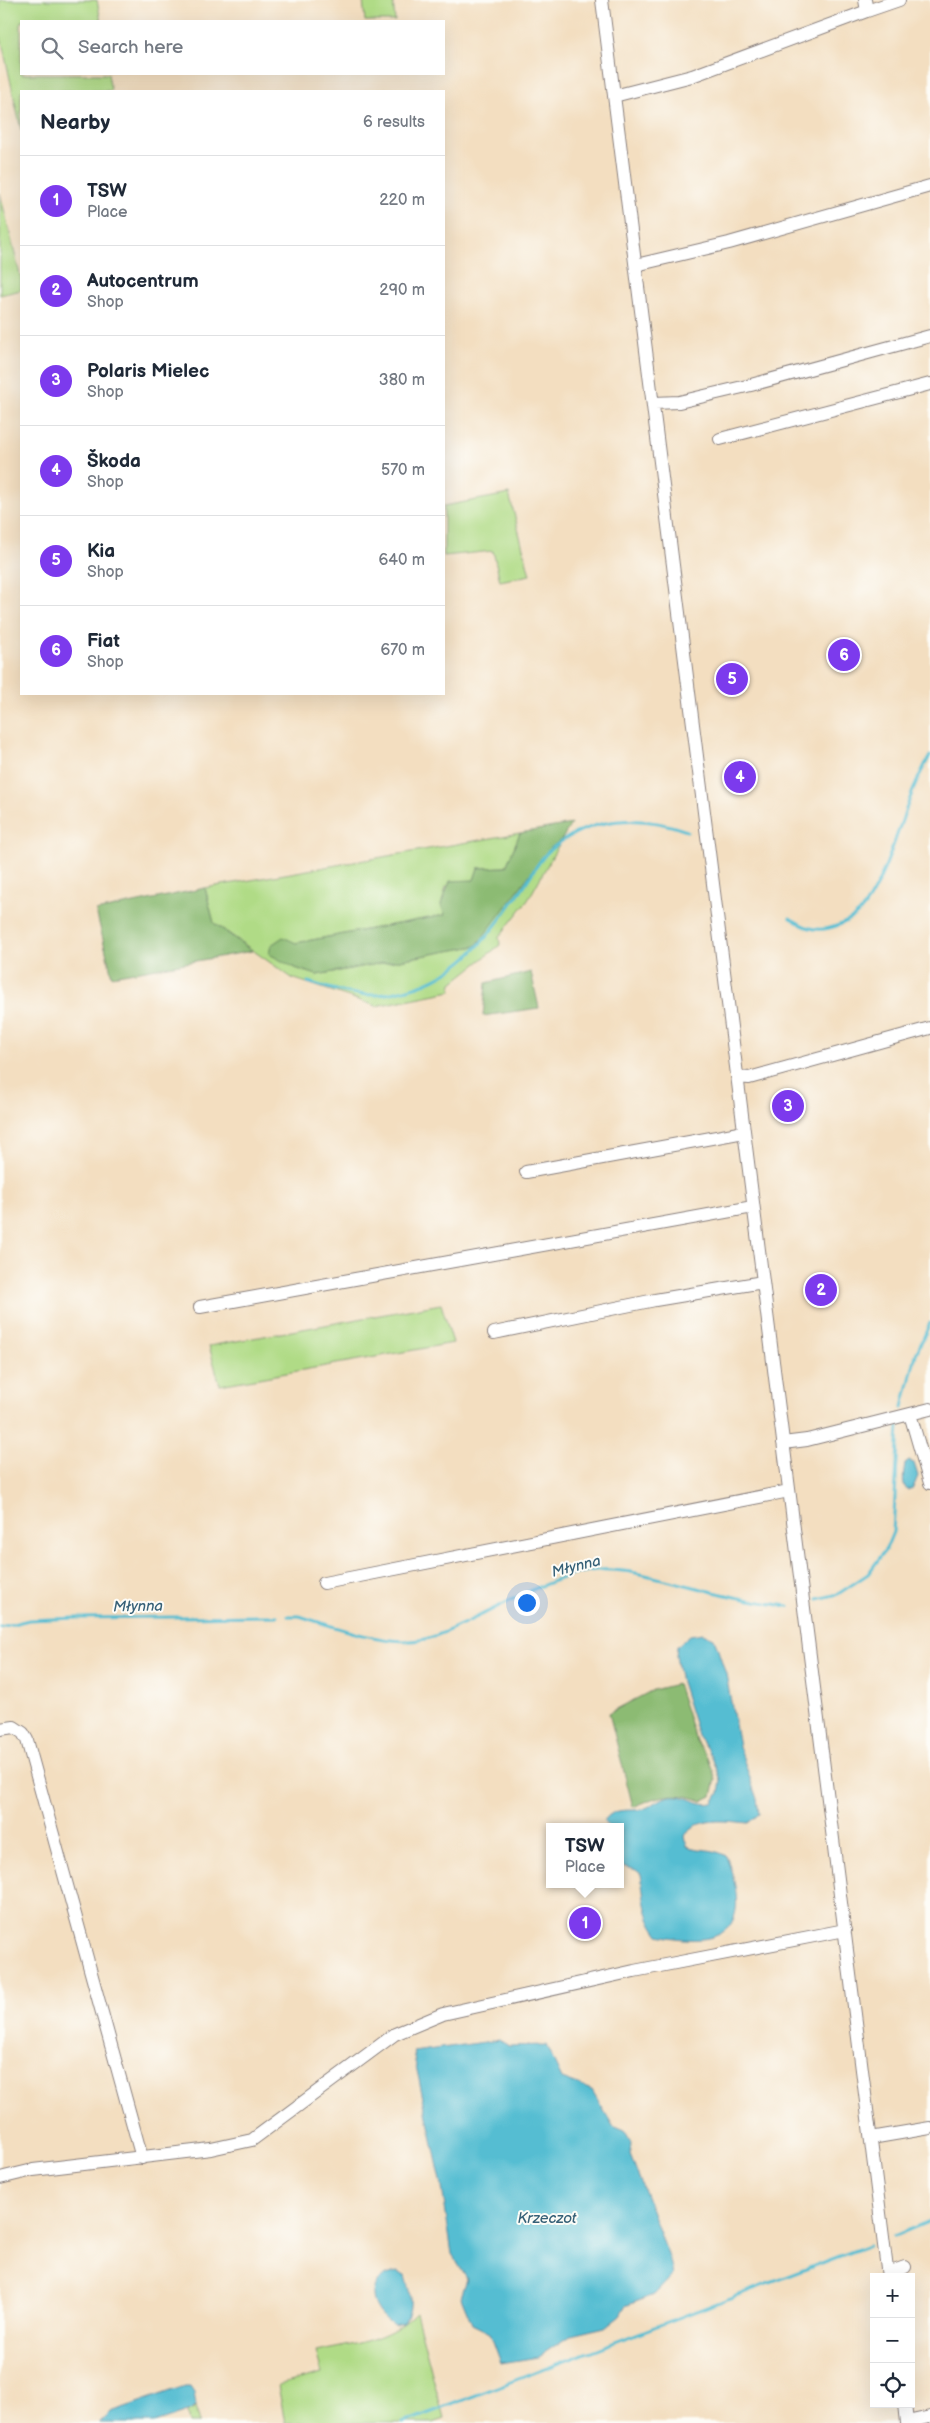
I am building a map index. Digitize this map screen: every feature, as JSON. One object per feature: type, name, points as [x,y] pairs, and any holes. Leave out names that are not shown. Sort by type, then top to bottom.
[{"type":"street","points":[[602,0],[888,2273]]},
{"type":"street","points":[[614,96],[692,76],[866,6],[899,0]]},
{"type":"street","points":[[636,264],[729,243],[930,186]]},
{"type":"street","points":[[654,403],[679,402],[751,385],[930,336]]},
{"type":"street","points":[[720,439],[930,384]]},
{"type":"street","points":[[737,1077],[749,1078],[930,1028]]},
{"type":"street","points":[[526,1172],[744,1132]]},
{"type":"street","points":[[200,1307],[753,1207]]},
{"type":"street","points":[[494,1333],[654,1300],[762,1282]]},
{"type":"street","points":[[783,1443],[807,1440],[930,1409]]},
{"type":"street","points":[[910,1414],[930,1483]]},
{"type":"street","points":[[324,1583],[789,1491]]},
{"type":"street","points":[[0,1729],[14,1727],[23,1733],[27,1740],[142,2158]]},
{"type":"street","points":[[0,2178],[34,2170],[211,2149],[252,2140],[395,2034],[443,2014],[634,1971],[845,1930]]},
{"type":"street","points":[[871,2138],[930,2128]]},
{"type":"street","points":[[892,2273],[905,2267]]},
{"type":"street","points":[[905,2408],[907,2423],[930,2417]]},
{"type":"green space","points":[[0,0],[97,0],[101,20],[20,20],[20,75],[108,75],[111,90],[20,90],[20,125],[0,33]]},
{"type":"green space","points":[[363,0],[393,0],[395,20],[365,20]]},
{"type":"green space","points":[[0,193],[20,275],[20,290],[0,295]]},
{"type":"green space","points":[[509,494],[530,575],[500,581],[493,551],[445,556],[445,506]]},
{"type":"green space","points":[[571,824],[562,839],[549,849],[476,946],[317,975],[295,968],[269,954],[271,945],[283,937],[296,943],[445,915],[441,905],[450,881],[474,880],[478,868],[506,867],[520,833]]},
{"type":"green space","points":[[520,833],[506,867],[478,868],[474,880],[446,887],[441,905],[445,915],[296,943],[295,968],[317,975],[475,946],[549,849],[562,839],[528,900],[499,937],[500,945],[452,983],[451,991],[376,1006],[292,978],[214,923],[205,888]]},
{"type":"green space","points":[[205,888],[214,923],[252,951],[112,976],[96,911]]},
{"type":"green space","points":[[531,972],[539,1008],[483,1016],[486,983]]},
{"type":"green space","points":[[441,1304],[453,1343],[220,1385],[209,1346]]},
{"type":"green space","points":[[677,1684],[696,1741],[708,1758],[716,1779],[712,1796],[702,1801],[675,1795],[659,1797],[633,1807],[609,1713],[653,1690]]},
{"type":"green space","points":[[416,2313],[444,2419],[432,2423],[285,2423],[278,2385],[322,2373],[316,2352],[357,2344],[382,2336],[394,2330]]},
{"type":"green space","points":[[196,2406],[200,2423],[190,2423],[188,2412],[195,2409]]},
{"type":"water","points":[[909,1461],[914,1463],[918,1476],[913,1488],[907,1490],[903,1481],[905,1464]]},
{"type":"water","points":[[703,1633],[714,1638],[726,1674],[739,1746],[757,1799],[759,1814],[748,1823],[713,1821],[697,1825],[685,1836],[687,1846],[716,1851],[726,1856],[733,1879],[736,1899],[735,1915],[729,1927],[718,1935],[703,1939],[683,1939],[659,1935],[650,1921],[641,1874],[636,1870],[624,1866],[624,1823],[606,1823],[604,1821],[608,1816],[617,1811],[643,1809],[671,1796],[708,1804],[713,1803],[719,1793],[721,1780],[711,1755],[698,1736],[681,1682],[676,1656],[677,1646],[690,1635]]},
{"type":"water","name":"Krzeczot","points":[[499,2040],[509,2046],[546,2045],[562,2079],[592,2090],[613,2126],[625,2131],[631,2142],[630,2154],[670,2260],[673,2275],[654,2295],[625,2306],[620,2315],[605,2327],[571,2335],[538,2357],[501,2363],[490,2333],[472,2324],[461,2297],[467,2279],[452,2254],[441,2181],[413,2052]]},
{"type":"water","points":[[397,2272],[405,2276],[410,2294],[410,2306],[404,2323],[394,2325],[379,2311],[373,2296],[374,2288],[378,2281]]},
{"type":"water","points":[[185,2386],[190,2386],[194,2392],[196,2406],[191,2411],[154,2423],[99,2423],[111,2412]]},
{"type":"waterway","points":[[790,918],[807,927],[825,929],[840,925],[860,912],[883,872],[912,793],[930,756]]},
{"type":"waterway","points":[[308,982],[341,991],[375,995],[396,992],[428,982],[461,962],[474,950],[499,921],[543,858],[551,849],[567,838],[600,824],[617,821],[652,822],[687,831]]},
{"type":"waterway","name":"Młynna","points":[[903,1407],[916,1354],[930,1323]]},
{"type":"waterway","name":"Młynna","points":[[818,1599],[838,1594],[868,1574],[886,1549],[893,1532],[899,1425]]},
{"type":"waterway","name":"Młynna","points":[[288,1616],[299,1616],[354,1633],[383,1639],[417,1641],[446,1632],[557,1580],[589,1571],[601,1570],[636,1573],[735,1597],[789,1606]]},
{"type":"waterway","name":"Młynna","points":[[0,1627],[29,1620],[76,1618],[277,1616]]},
{"type":"waterway","points":[[894,2236],[930,2221]]},
{"type":"waterway","points":[[403,2423],[869,2245]]},
{"type":"place","name":"Fiat","points":[[844,655]]},
{"type":"place","name":"Kia","points":[[732,679]]},
{"type":"place","name":"Škoda","points":[[740,777]]},
{"type":"place","name":"Polaris Mielec","points":[[788,1106]]},
{"type":"place","name":"Autocentrum","points":[[821,1290]]},
{"type":"place","name":"TSW","points":[[585,1923]]}]
